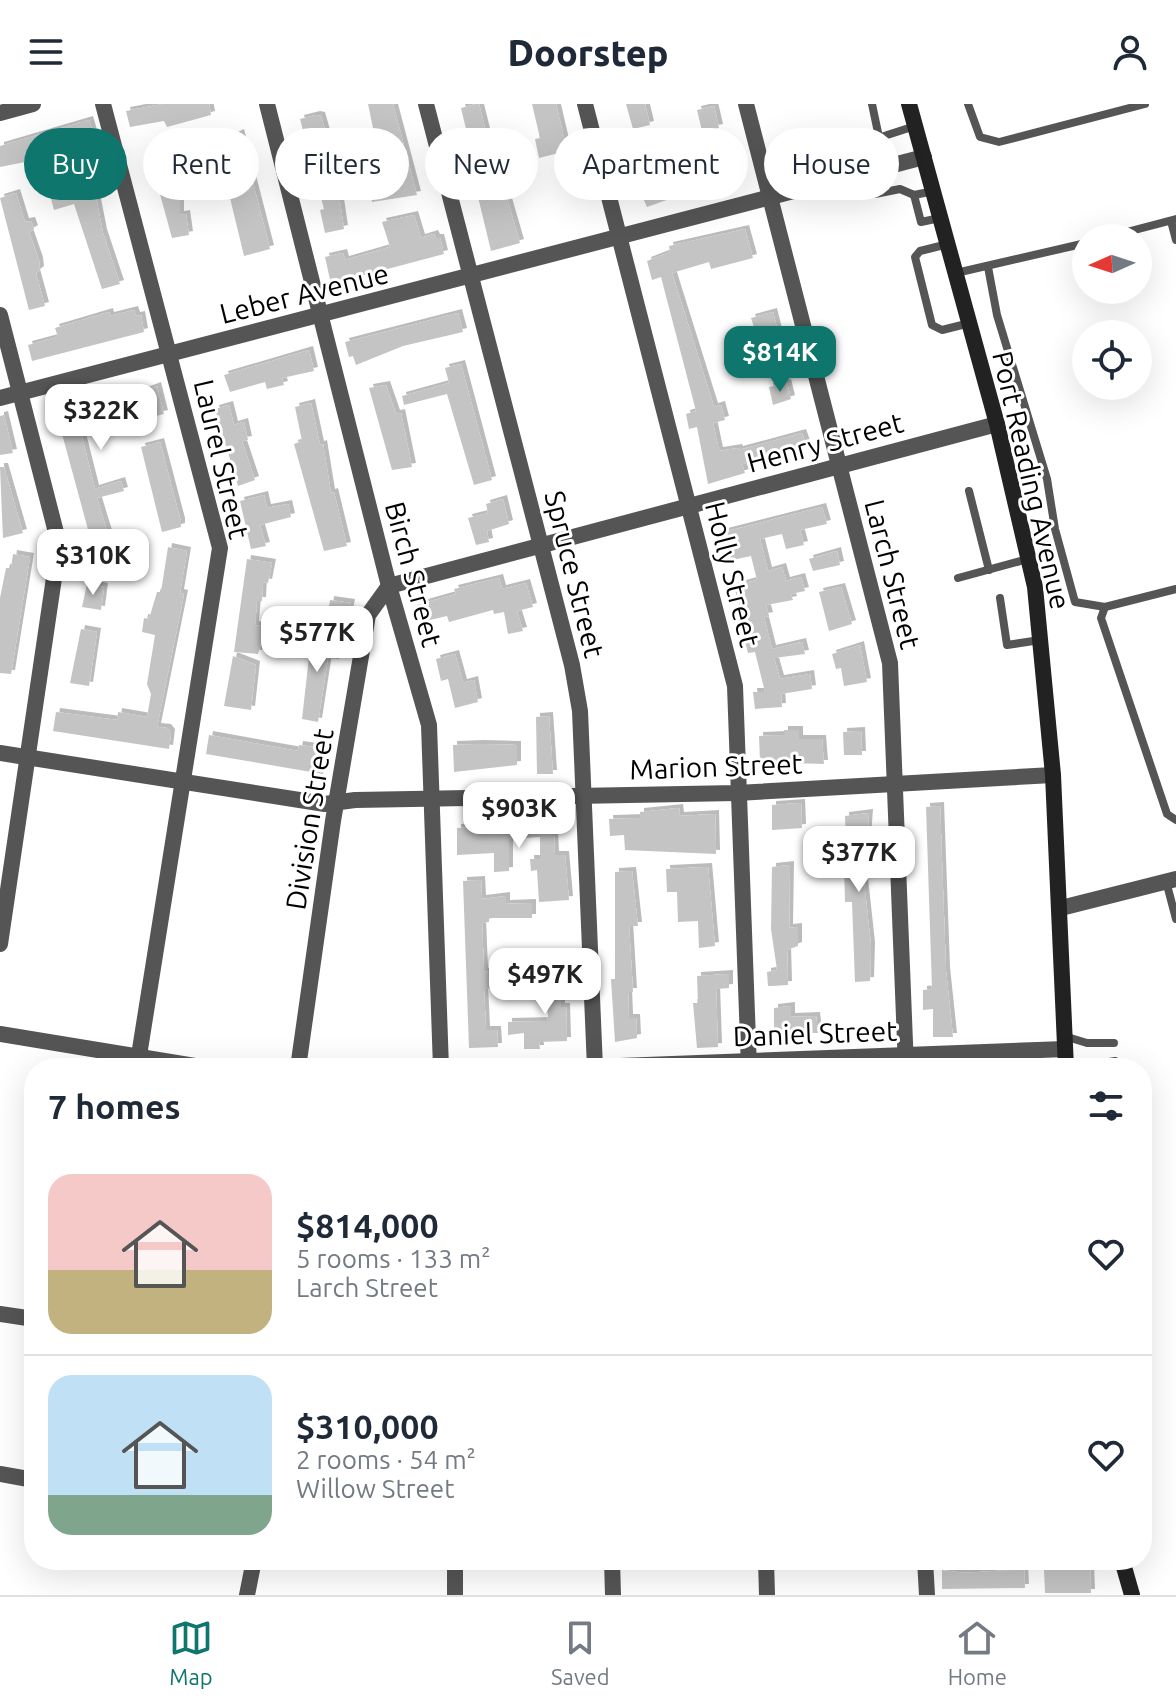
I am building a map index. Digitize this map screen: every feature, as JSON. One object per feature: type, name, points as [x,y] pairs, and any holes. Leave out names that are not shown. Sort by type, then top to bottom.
[{"type":"street","points":[[0,113],[33,104]]},
{"type":"street","name":"Laurel Street","points":[[103,104],[220,548],[139,1058]]},
{"type":"street","name":"Birch Street","points":[[267,104],[389,586],[429,725],[441,1058]]},
{"type":"street","name":"Spruce Street","points":[[426,104],[541,545],[580,711],[594,1058]]},
{"type":"street","name":"Holly Street","points":[[585,104],[735,686],[748,1058]]},
{"type":"street","name":"Larch Street","points":[[746,104],[764,174]]},
{"type":"street","name":"Port Reading Avenue","points":[[909,104],[997,424],[1028,559],[1040,640],[1053,775],[1066,1058]]},
{"type":"street","name":"Leber Avenue","points":[[899,163],[924,157]]},
{"type":"street","name":"Leber Avenue","points":[[0,398],[764,199]]},
{"type":"street","name":"Larch Street","points":[[771,200],[890,663],[906,1058]]},
{"type":"street","points":[[0,315],[59,544],[0,944]]},
{"type":"street","name":"Henry Street","points":[[389,586],[997,424]]},
{"type":"street","name":"Division Street","points":[[299,1058],[368,615],[389,586]]},
{"type":"street","name":"Marion Street","points":[[0,753],[325,804],[737,793],[1053,775]]},
{"type":"street","points":[[1061,908],[1171,880]]},
{"type":"street","points":[[0,1034],[114,1058]]},
{"type":"street","name":"Daniel Street","points":[[938,1058],[1065,1042]]},
{"type":"street","points":[[0,1314],[24,1318]]},
{"type":"street","points":[[0,1474],[24,1478]]},
{"type":"street","points":[[247,1595],[252,1570]]},
{"type":"street","points":[[455,1570],[455,1595]]},
{"type":"street","points":[[612,1570],[613,1595]]},
{"type":"street","points":[[766,1570],[767,1595]]},
{"type":"street","points":[[926,1570],[927,1595]]},
{"type":"street","points":[[1125,1570],[1132,1595]]},
{"type":"lane","points":[[872,104],[876,128]]},
{"type":"lane","points":[[968,104],[980,137],[999,142],[1145,104]]},
{"type":"lane","points":[[899,131],[915,126]]},
{"type":"lane","points":[[899,189],[914,195],[934,191]]},
{"type":"lane","points":[[914,195],[921,222],[941,218]]},
{"type":"lane","points":[[1152,226],[1174,220],[1176,240]]},
{"type":"lane","points":[[949,244],[920,251],[915,257],[932,325],[942,330],[970,323]]},
{"type":"lane","points":[[956,273],[1072,246]]},
{"type":"lane","points":[[988,267],[997,315],[1047,479],[1055,529],[1075,602],[1105,607],[1176,589]]},
{"type":"lane","points":[[969,491],[989,570]]},
{"type":"lane","points":[[958,578],[1028,559]]},
{"type":"lane","points":[[1000,598],[1007,645],[1040,640]]},
{"type":"lane","points":[[1105,607],[1101,618],[1167,814],[1176,820]]},
{"type":"lane","points":[[1171,880],[1176,919]]},
{"type":"lane","points":[[1065,1042],[1114,1043]]},
{"type":"building","points":[[163,104],[209,104],[211,115],[167,127],[164,121],[130,127],[126,111]]},
{"type":"building","points":[[368,104],[393,104],[399,128],[373,128]]},
{"type":"building","points":[[479,104],[485,128],[466,128],[461,108]]},
{"type":"building","points":[[532,104],[556,104],[562,128],[554,128],[554,154],[539,158],[538,128]]},
{"type":"building","points":[[626,104],[645,104],[650,125],[633,128]]},
{"type":"building","points":[[714,106],[719,128],[701,128],[697,110]]},
{"type":"building","points":[[321,116],[324,128],[302,128],[300,119]]},
{"type":"building","points":[[89,120],[91,128],[62,128]]},
{"type":"building","points":[[24,139],[24,162],[0,167],[0,146]]},
{"type":"building","points":[[409,165],[417,195],[409,196]]},
{"type":"building","points":[[16,193],[25,222],[31,221],[34,229],[29,232],[39,261],[40,270],[36,273],[45,306],[29,310],[0,198]]},
{"type":"building","points":[[51,200],[97,200],[103,233],[120,284],[102,289],[74,204],[54,210]]},
{"type":"building","points":[[162,200],[180,200],[180,215],[186,214],[189,235],[172,238]]},
{"type":"building","points":[[230,200],[257,200],[270,249],[244,256]]},
{"type":"building","points":[[322,200],[340,200],[344,229],[325,233],[320,210],[324,209]]},
{"type":"building","points":[[479,200],[507,200],[520,243],[491,251]]},
{"type":"building","points":[[644,200],[666,200],[647,207]]},
{"type":"building","points":[[414,215],[421,238],[434,234],[440,238],[444,254],[331,284],[325,257],[343,253],[345,260],[390,247],[382,222]]},
{"type":"building","points":[[745,229],[753,258],[711,269],[709,262],[672,273],[714,407],[721,405],[725,420],[713,423],[719,451],[739,450],[802,433],[807,447],[742,464],[745,473],[708,484],[697,427],[689,429],[686,414],[696,411],[661,277],[652,280],[647,261],[670,252],[669,246]]},
{"type":"building","points":[[134,310],[136,316],[141,315],[144,332],[32,361],[28,345],[58,337],[55,328],[109,312],[110,316]]},
{"type":"building","points":[[773,312],[780,340],[786,338],[789,354],[765,361],[751,318]]},
{"type":"building","points":[[458,313],[463,332],[403,346],[356,365],[353,356],[349,357],[345,342]]},
{"type":"building","points":[[309,350],[314,371],[282,378],[284,385],[267,389],[265,382],[230,392],[224,375]]},
{"type":"building","points":[[461,364],[492,480],[474,485],[447,394],[404,405],[402,396],[449,383],[445,368]]},
{"type":"building","points":[[787,383],[791,399],[773,405],[769,387]]},
{"type":"building","points":[[386,385],[396,414],[401,413],[412,467],[392,470],[369,388]]},
{"type":"building","points":[[157,386],[164,414],[125,424],[123,419],[109,419],[79,425],[95,489],[121,481],[124,491],[97,498],[111,544],[93,548],[55,408],[74,404],[77,416]]},
{"type":"building","points":[[311,403],[320,445],[323,444],[331,493],[334,492],[347,546],[324,551],[294,444],[302,441],[295,407]]},
{"type":"building","points":[[229,405],[234,425],[244,422],[248,440],[242,441],[255,480],[238,486],[215,409]]},
{"type":"building","points":[[4,415],[13,453],[0,455],[0,416]]},
{"type":"building","points":[[160,442],[181,522],[181,527],[162,532],[141,447]]},
{"type":"building","points":[[0,467],[4,467],[23,533],[3,538]]},
{"type":"building","points":[[264,495],[267,508],[288,504],[291,517],[260,525],[266,546],[251,549],[240,501]]},
{"type":"building","points":[[503,499],[509,524],[487,531],[489,542],[476,545],[468,518],[488,513],[486,504]]},
{"type":"building","points":[[822,507],[827,524],[800,530],[804,545],[786,549],[782,534],[760,539],[768,571],[782,567],[786,581],[801,577],[805,591],[791,594],[793,600],[766,605],[769,616],[764,617],[772,649],[802,642],[805,654],[774,658],[780,679],[810,674],[812,689],[781,694],[782,707],[755,709],[753,692],[765,692],[755,652],[748,653],[744,638],[748,637],[734,586],[757,580],[751,556],[728,561],[720,533]]},
{"type":"building","points":[[168,547],[187,551],[180,593],[184,594],[157,727],[167,728],[171,733],[169,749],[53,731],[56,712],[117,720],[118,712],[147,717],[151,694],[147,684],[155,635],[142,632],[144,618],[149,619],[157,592],[161,592]]},
{"type":"building","points":[[837,551],[840,565],[813,571],[809,559]]},
{"type":"building","points":[[13,554],[30,557],[11,674],[0,673],[0,598],[6,568],[11,568]]},
{"type":"building","points":[[247,559],[272,563],[268,583],[263,582],[262,601],[257,601],[255,625],[265,627],[258,654],[234,652]]},
{"type":"building","points":[[499,578],[502,589],[526,583],[533,607],[517,611],[523,631],[508,634],[504,612],[494,614],[493,610],[449,622],[447,616],[421,622],[417,605],[456,594],[454,589]]},
{"type":"building","points":[[87,584],[104,587],[101,610],[82,607]]},
{"type":"building","points":[[841,587],[852,624],[829,631],[819,592]]},
{"type":"building","points":[[330,600],[351,603],[348,618],[328,615]]},
{"type":"building","points":[[81,629],[97,632],[89,686],[70,683]]},
{"type":"building","points":[[313,633],[331,635],[329,649],[340,650],[339,659],[328,658],[318,722],[302,719],[309,657],[303,657],[305,646],[312,647]]},
{"type":"building","points":[[860,645],[867,682],[844,686],[841,668],[836,669],[832,654]]},
{"type":"building","points":[[455,654],[463,683],[474,680],[478,702],[455,708],[448,679],[441,681],[436,659]]},
{"type":"building","points":[[233,656],[256,665],[251,710],[224,706]]},
{"type":"building","points":[[549,716],[553,774],[537,774],[536,717]]},
{"type":"building","points":[[784,730],[799,730],[799,739],[822,739],[824,764],[760,762],[759,736],[784,735]]},
{"type":"building","points":[[861,731],[862,755],[844,755],[843,732]]},
{"type":"building","points":[[209,735],[298,751],[299,745],[321,748],[321,756],[326,756],[323,774],[206,754]]},
{"type":"building","points":[[453,745],[517,745],[517,765],[454,772]]},
{"type":"building","points":[[801,803],[802,828],[772,830],[772,805]]},
{"type":"building","points":[[940,806],[946,971],[953,1037],[933,1037],[933,1009],[923,1010],[923,990],[932,989],[926,807]]},
{"type":"building","points":[[679,808],[680,816],[715,814],[716,854],[625,850],[624,835],[610,836],[609,819],[640,818],[640,812]]},
{"type":"building","points":[[869,813],[864,882],[871,946],[870,981],[855,982],[852,902],[845,902],[844,865],[854,864],[853,841],[846,841],[845,816]]},
{"type":"building","points":[[493,814],[493,819],[540,818],[540,814],[553,814],[555,855],[565,855],[569,900],[539,902],[537,870],[531,871],[530,859],[540,859],[540,837],[509,839],[509,871],[494,872],[494,853],[457,855],[457,828],[479,827],[478,815]]},
{"type":"building","points":[[790,865],[789,928],[798,927],[798,946],[787,950],[788,985],[768,986],[767,972],[777,970],[771,929],[772,867]]},
{"type":"building","points":[[708,867],[715,946],[699,948],[698,921],[678,922],[677,892],[667,892],[666,869]]},
{"type":"building","points":[[632,871],[638,926],[629,926],[633,992],[628,992],[629,1018],[636,1018],[637,1038],[615,1042],[611,979],[615,979],[615,872]]},
{"type":"building","points":[[481,880],[482,899],[506,896],[506,904],[532,903],[532,918],[489,918],[489,922],[482,923],[484,972],[495,971],[495,988],[484,989],[486,1030],[497,1030],[498,1047],[469,1048],[463,881]]},
{"type":"building","points":[[560,967],[561,1007],[566,1007],[567,1041],[539,1042],[540,1049],[524,1049],[524,1033],[508,1035],[508,1022],[548,1021],[547,989],[542,989],[542,968]]},
{"type":"building","points":[[729,974],[729,988],[716,989],[718,1047],[697,1048],[693,1003],[698,1003],[697,976]]},
{"type":"building","points":[[791,1006],[791,1017],[816,1016],[818,1033],[774,1033],[774,1008]]},
{"type":"building","points":[[942,1570],[964,1573],[1024,1570],[1025,1588],[942,1589]]},
{"type":"building","points":[[1044,1570],[1090,1570],[1091,1593],[1045,1593]]}]
